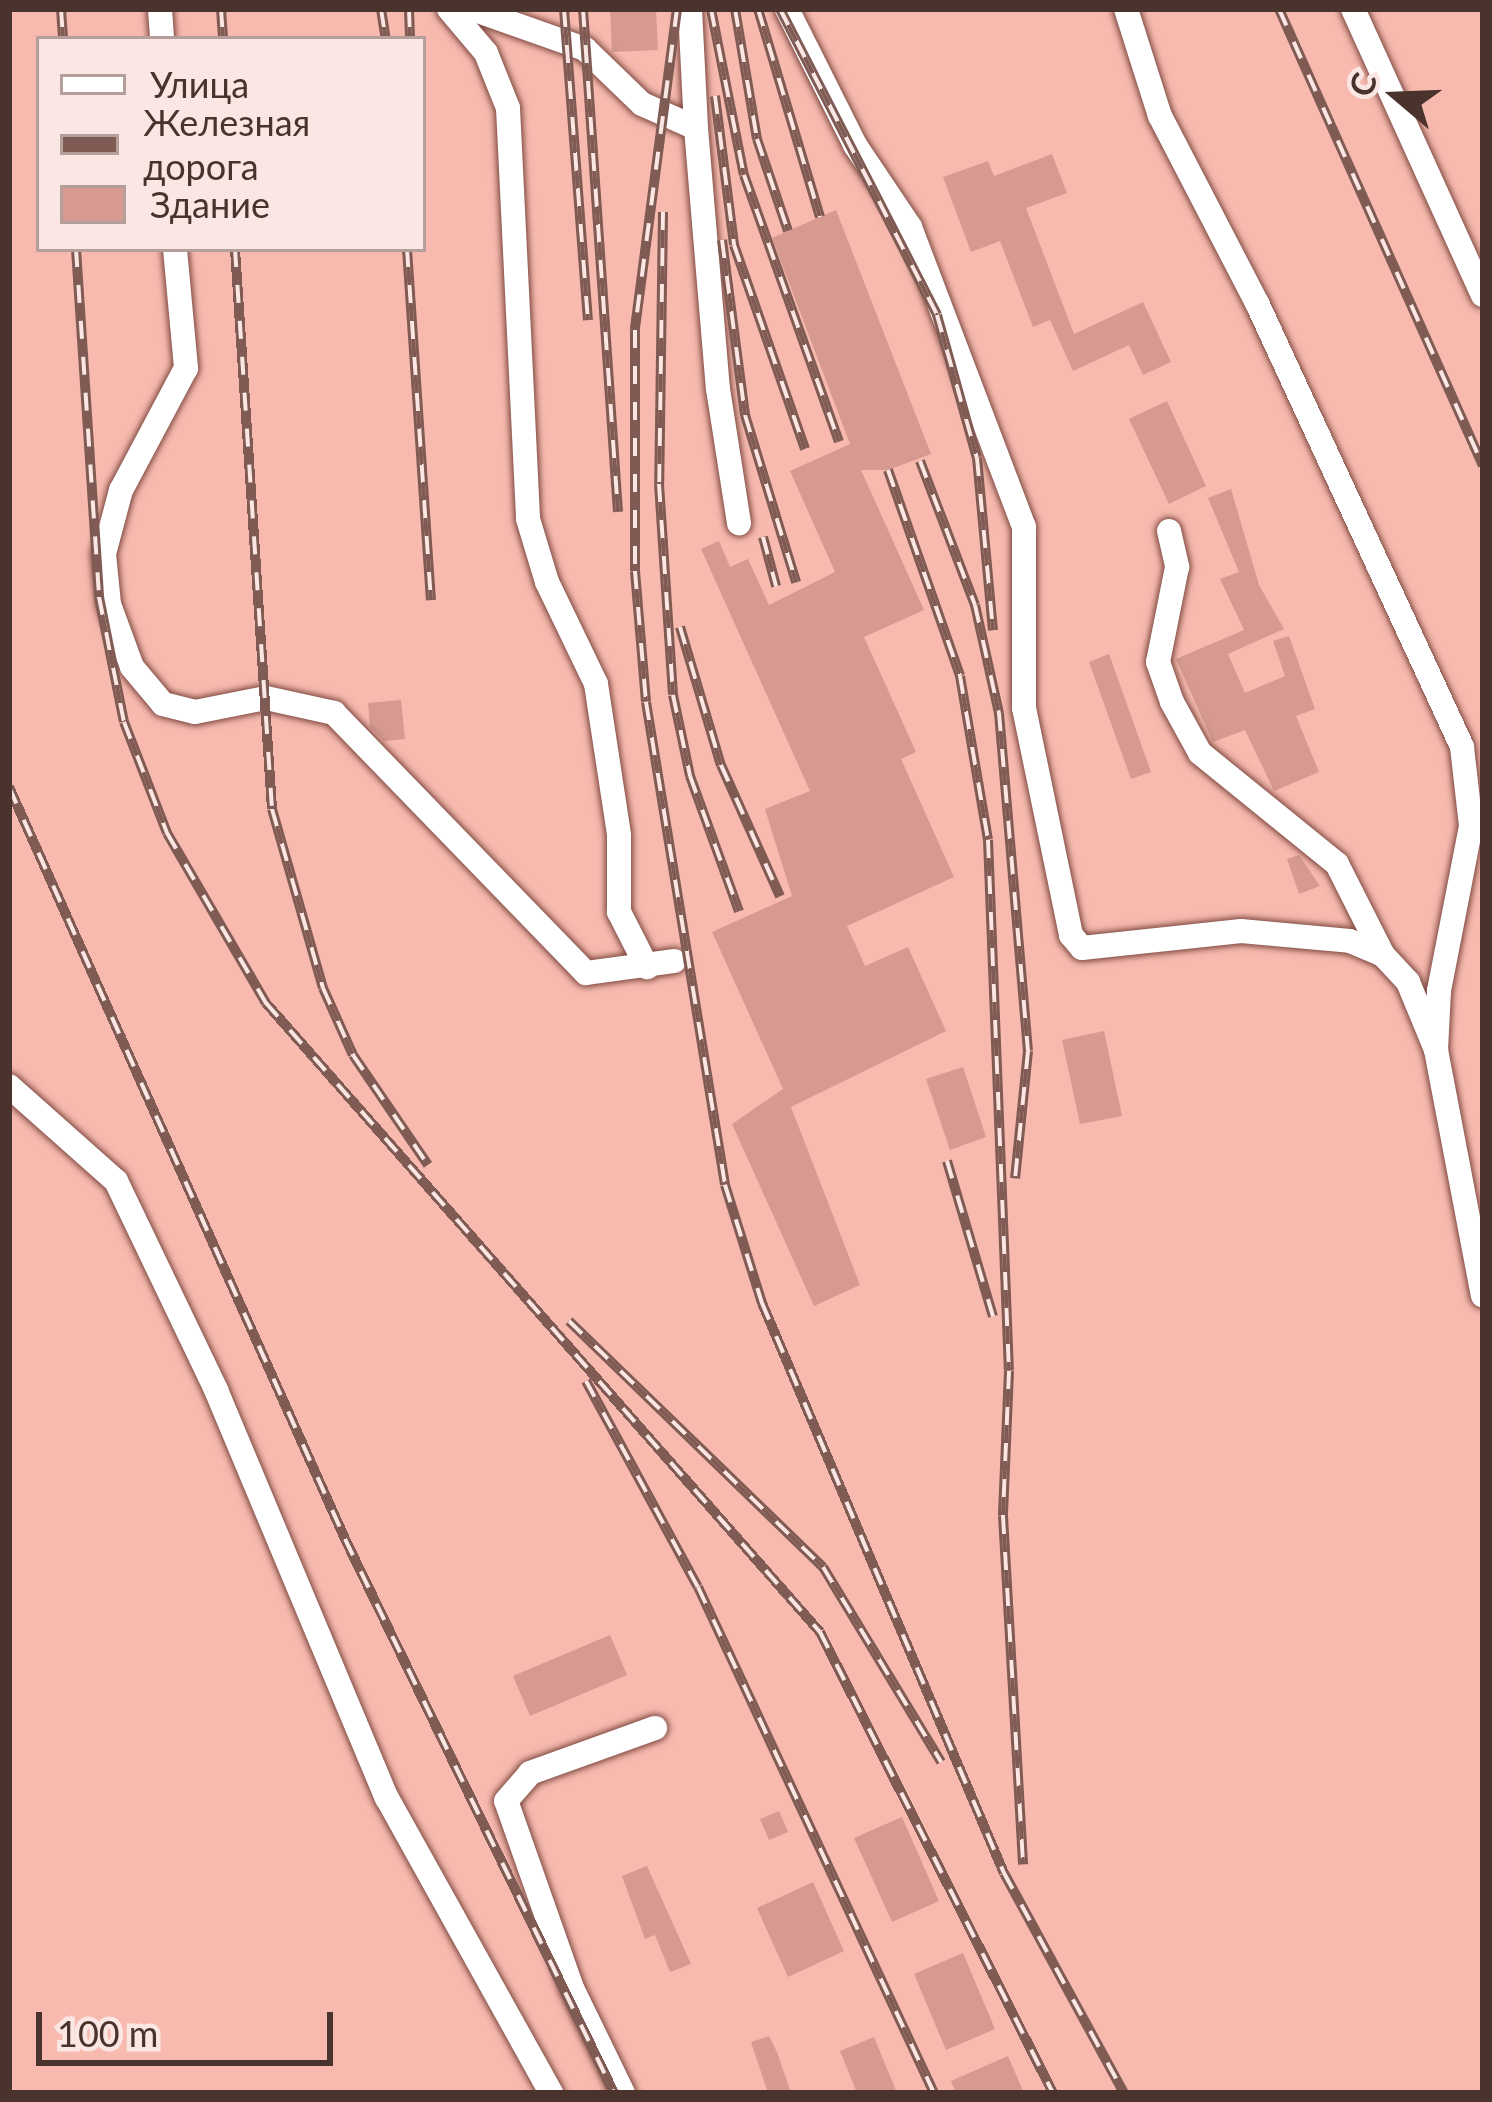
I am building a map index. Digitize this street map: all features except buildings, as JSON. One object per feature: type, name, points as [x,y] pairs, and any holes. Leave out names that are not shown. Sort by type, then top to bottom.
[{"type":"street","points":[[449,9],[486,52],[508,108],[528,519],[547,582],[596,684],[620,835],[614,886],[646,967]]},
{"type":"street","points":[[472,9],[585,49],[642,104],[696,128]]},
{"type":"street","points":[[690,9],[718,388],[739,523]]},
{"type":"street","points":[[787,9],[855,145],[910,227],[1024,527],[1024,708],[1071,935],[1082,948],[1278,933],[1350,941],[1383,955]]},
{"type":"street","points":[[1126,9],[1160,116],[1258,303],[1462,747],[1471,826],[1439,991],[1436,1050]]},
{"type":"street","points":[[1353,9],[1477,263],[1483,295]]},
{"type":"street","points":[[175,252],[186,368],[121,490],[104,554],[109,604],[132,668],[163,704],[195,712],[266,698],[334,713],[586,973],[674,961]]},
{"type":"street","points":[[1169,531],[1177,567],[1158,662],[1172,702],[1200,753],[1337,864],[1383,955],[1408,982],[1436,1050],[1483,1296]]},
{"type":"street","points":[[9,1086],[116,1180],[216,1390],[387,1798],[551,2093]]},
{"type":"street","points":[[623,2093],[572,1988],[506,1801],[530,1773],[655,1728]]},
{"type":"railway","points":[[61,9],[63,36]]},
{"type":"railway","points":[[221,9],[223,36]]},
{"type":"railway","points":[[381,9],[386,36]]},
{"type":"railway","points":[[409,9],[410,36]]},
{"type":"railway","points":[[564,9],[588,320]]},
{"type":"railway","points":[[583,9],[618,512]]},
{"type":"railway","points":[[677,9],[635,330],[635,571],[646,702],[725,1185],[762,1303],[1004,1873],[1124,2093]]},
{"type":"railway","points":[[711,9],[744,175],[839,442]]},
{"type":"railway","points":[[735,9],[757,139],[788,231]]},
{"type":"railway","points":[[758,9],[820,217]]},
{"type":"railway","points":[[780,9],[937,315],[977,458],[993,630]]},
{"type":"railway","points":[[1279,9],[1483,466]]},
{"type":"railway","points":[[715,96],[734,245],[805,449]]},
{"type":"railway","points":[[663,212],[659,484],[673,695],[690,776],[739,911]]},
{"type":"railway","points":[[722,240],[745,415],[796,582]]},
{"type":"railway","points":[[76,252],[99,597],[124,722],[167,833],[266,1003],[820,1632],[1053,2093]]},
{"type":"railway","points":[[235,252],[272,809],[323,988],[353,1055],[428,1165]]},
{"type":"railway","points":[[407,252],[431,600]]},
{"type":"railway","points":[[920,461],[975,605],[999,713],[1028,1051],[1015,1178]]},
{"type":"railway","points":[[888,470],[960,676],[988,840],[1009,1371],[1003,1516],[1023,1864]]},
{"type":"railway","points":[[763,537],[776,586]]},
{"type":"railway","points":[[680,627],[721,765],[780,896]]},
{"type":"railway","points":[[9,787],[345,1539],[614,2093]]},
{"type":"railway","points":[[947,1161],[993,1316]]},
{"type":"railway","points":[[569,1321],[823,1567],[941,1762]]},
{"type":"railway","points":[[586,1381],[698,1587],[934,2093]]}]
